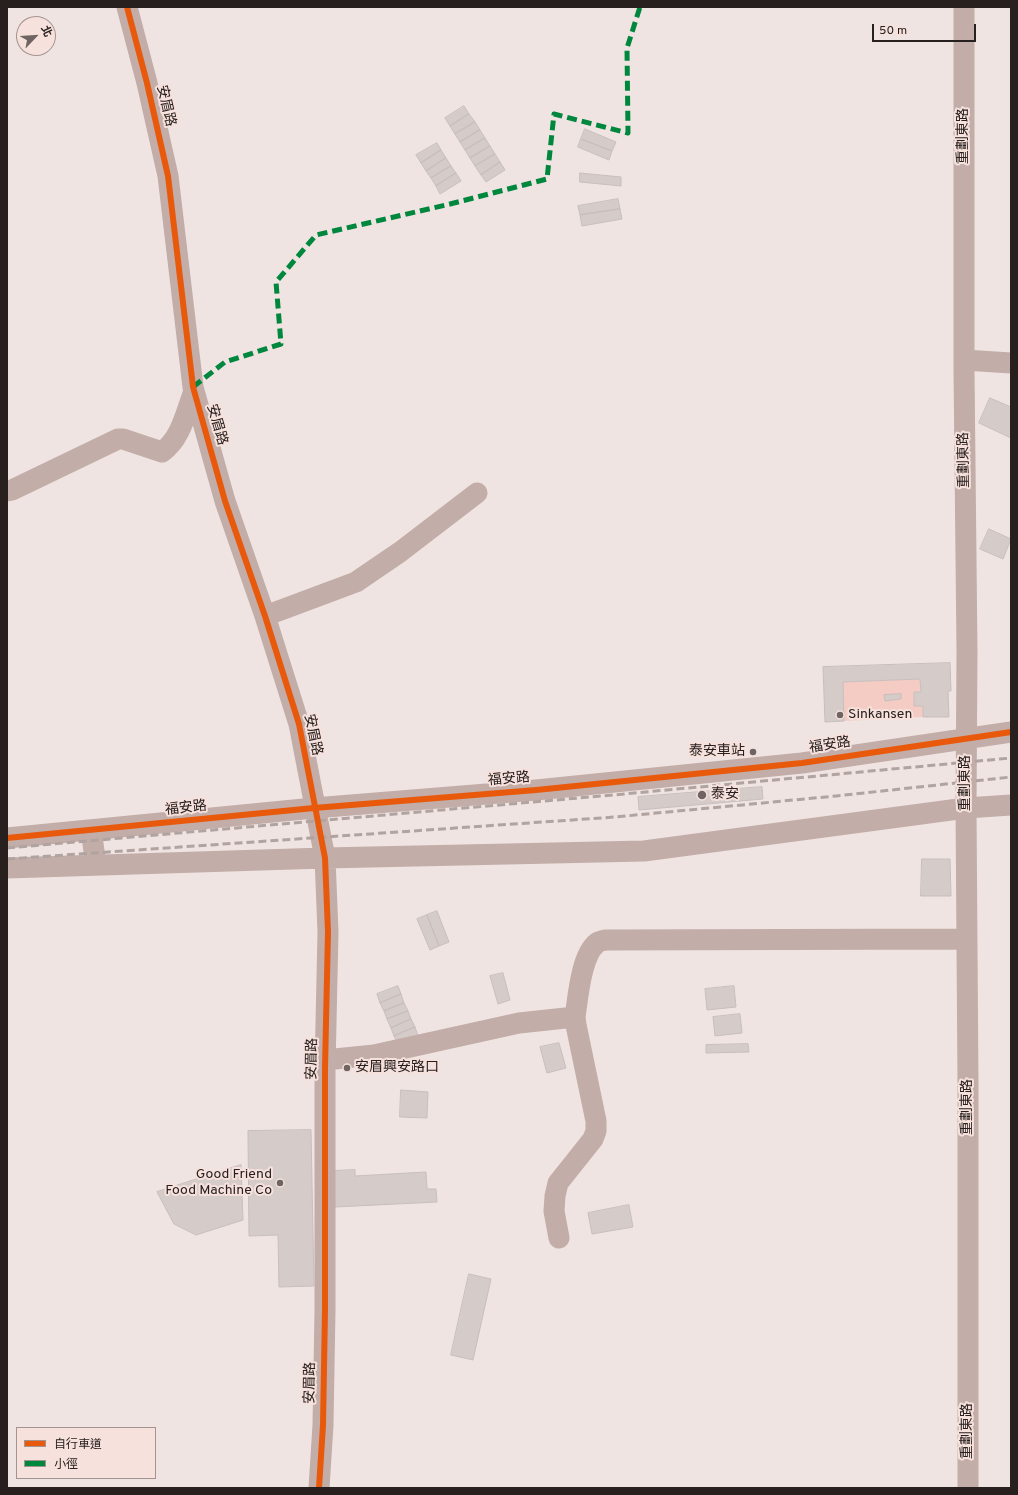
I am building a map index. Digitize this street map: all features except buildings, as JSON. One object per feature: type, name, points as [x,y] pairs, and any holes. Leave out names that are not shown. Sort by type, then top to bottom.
[{"type":"street","name":"安眉路","points":[[127,7],[147,83],[168,176],[194,391],[225,501],[265,616],[299,724],[314,808],[325,858],[328,932],[325,1060],[325,1310],[323,1425],[319,1488]]},
{"type":"street","name":"重劃東路","points":[[964,7],[964,360],[967,652],[966,938],[968,1084],[968,1488]]},
{"type":"street","points":[[964,360],[1011,363]]},
{"type":"street","points":[[7,491],[12,490],[118,439],[123,439],[162,452],[171,446],[177,435],[194,391]]},
{"type":"street","points":[[265,616],[356,582],[400,552],[477,493]]},
{"type":"street","name":"福安路","points":[[7,838],[314,808],[536,790],[802,763],[1011,732]]},
{"type":"street","points":[[7,868],[325,858],[644,851],[966,808],[1011,805]]},
{"type":"street","points":[[91,830],[96,865]]},
{"type":"street","points":[[559,1238],[554,1211],[558,1183],[593,1139],[596,1131],[596,1121],[575,1017],[582,969],[592,948],[597,943],[605,940],[966,938]]},
{"type":"street","points":[[325,1060],[374,1055],[519,1023],[575,1017]]},
{"type":"shaded area","points":[[920,679],[921,692],[914,692],[914,706],[923,706],[923,717],[844,721],[843,682]]},
{"type":"railway","points":[[7,848],[613,795],[1011,758]]},
{"type":"railway","points":[[7,859],[615,817],[836,796],[1011,777]]},
{"type":"marked path","points":[[193,387],[225,362],[281,344],[276,282],[316,235],[450,204],[547,179],[554,114],[628,133],[627,48],[640,7]]},
{"type":"cycle path","points":[[127,7],[147,83],[168,176],[193,387],[225,501],[265,616],[299,724],[325,858],[328,932],[325,1068],[325,1310],[323,1425],[319,1488]]},
{"type":"cycle path","points":[[7,838],[314,808],[536,790],[802,763],[1011,732]]},
{"type":"place","name":"Sinkansen","points":[[840,715]]},
{"type":"place","name":"泰安車站","points":[[753,752]]},
{"type":"place","name":"泰安","points":[[702,795]]},
{"type":"place","name":"安眉興安路口","points":[[347,1068]]},
{"type":"place","name":"Good Friend Food Machine Co","points":[[280,1183]]}]
